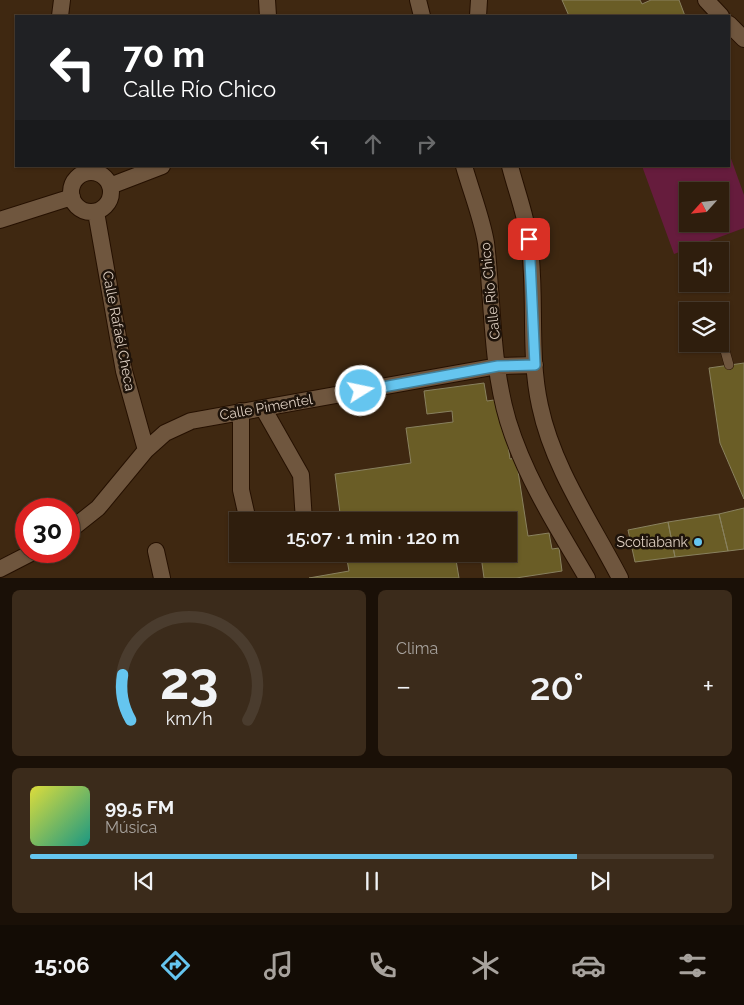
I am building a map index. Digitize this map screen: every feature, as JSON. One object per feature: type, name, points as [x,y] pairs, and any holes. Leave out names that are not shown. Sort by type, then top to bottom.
[{"type":"street","points":[[60,15],[62,0]]},
{"type":"street","points":[[267,0],[268,15]]},
{"type":"street","points":[[418,0],[422,15]]},
{"type":"street","points":[[478,15],[479,0]]},
{"type":"street","points":[[706,0],[720,15]]},
{"type":"street","points":[[730,25],[744,39]]},
{"type":"street","points":[[110,186],[159,167]]},
{"type":"street","name":"Calle Río Chico","points":[[464,167],[485,241],[508,420],[527,470],[551,518],[587,578]]},
{"type":"street","points":[[510,167],[529,239],[532,365],[548,435],[564,473],[620,578]]},
{"type":"street","points":[[84,170],[101,174],[110,186],[108,202],[96,212],[81,209],[72,197],[74,182],[84,170]]},
{"type":"street","points":[[0,220],[72,197]]},
{"type":"street","name":"Calle Rafaél Checa","points":[[96,212],[124,371],[146,450]]},
{"type":"street","name":"Calle Pimentel","points":[[80,522],[98,508],[146,450],[165,433],[190,421],[502,366],[532,365]]},
{"type":"street","points":[[263,408],[300,475],[303,512]]},
{"type":"street","points":[[241,411],[241,490],[246,512]]},
{"type":"street","points":[[156,551],[162,578]]},
{"type":"street","points":[[0,569],[15,561]]},
{"type":"lane","points":[[725,352],[729,365]]},
{"type":"shaded area","points":[[730,156],[744,195],[744,228],[706,242],[679,242],[679,252],[674,254],[642,167],[730,167]]},
{"type":"building","points":[[562,0],[640,0],[642,4],[651,0],[679,0],[685,15],[569,15]]},
{"type":"building","points":[[744,363],[744,499],[720,443],[709,368]]},
{"type":"building","points":[[484,383],[487,401],[501,399],[510,459],[516,458],[528,536],[549,533],[552,549],[559,548],[562,571],[516,578],[484,578],[482,562],[517,562],[517,512],[340,512],[335,474],[411,463],[406,428],[453,422],[452,411],[427,414],[424,391]]},
{"type":"building","points":[[744,508],[744,549],[728,551],[719,514]]},
{"type":"building","points":[[719,514],[728,551],[675,557],[668,522]]},
{"type":"building","points":[[668,522],[675,557],[635,562],[628,530]]},
{"type":"building","points":[[347,562],[456,562],[459,578],[309,578],[349,571]]},
{"type":"place","name":"Scotiabank","points":[[698,542]]},
{"type":"route","points":[[361,391],[498,366],[535,365],[529,239]]}]
